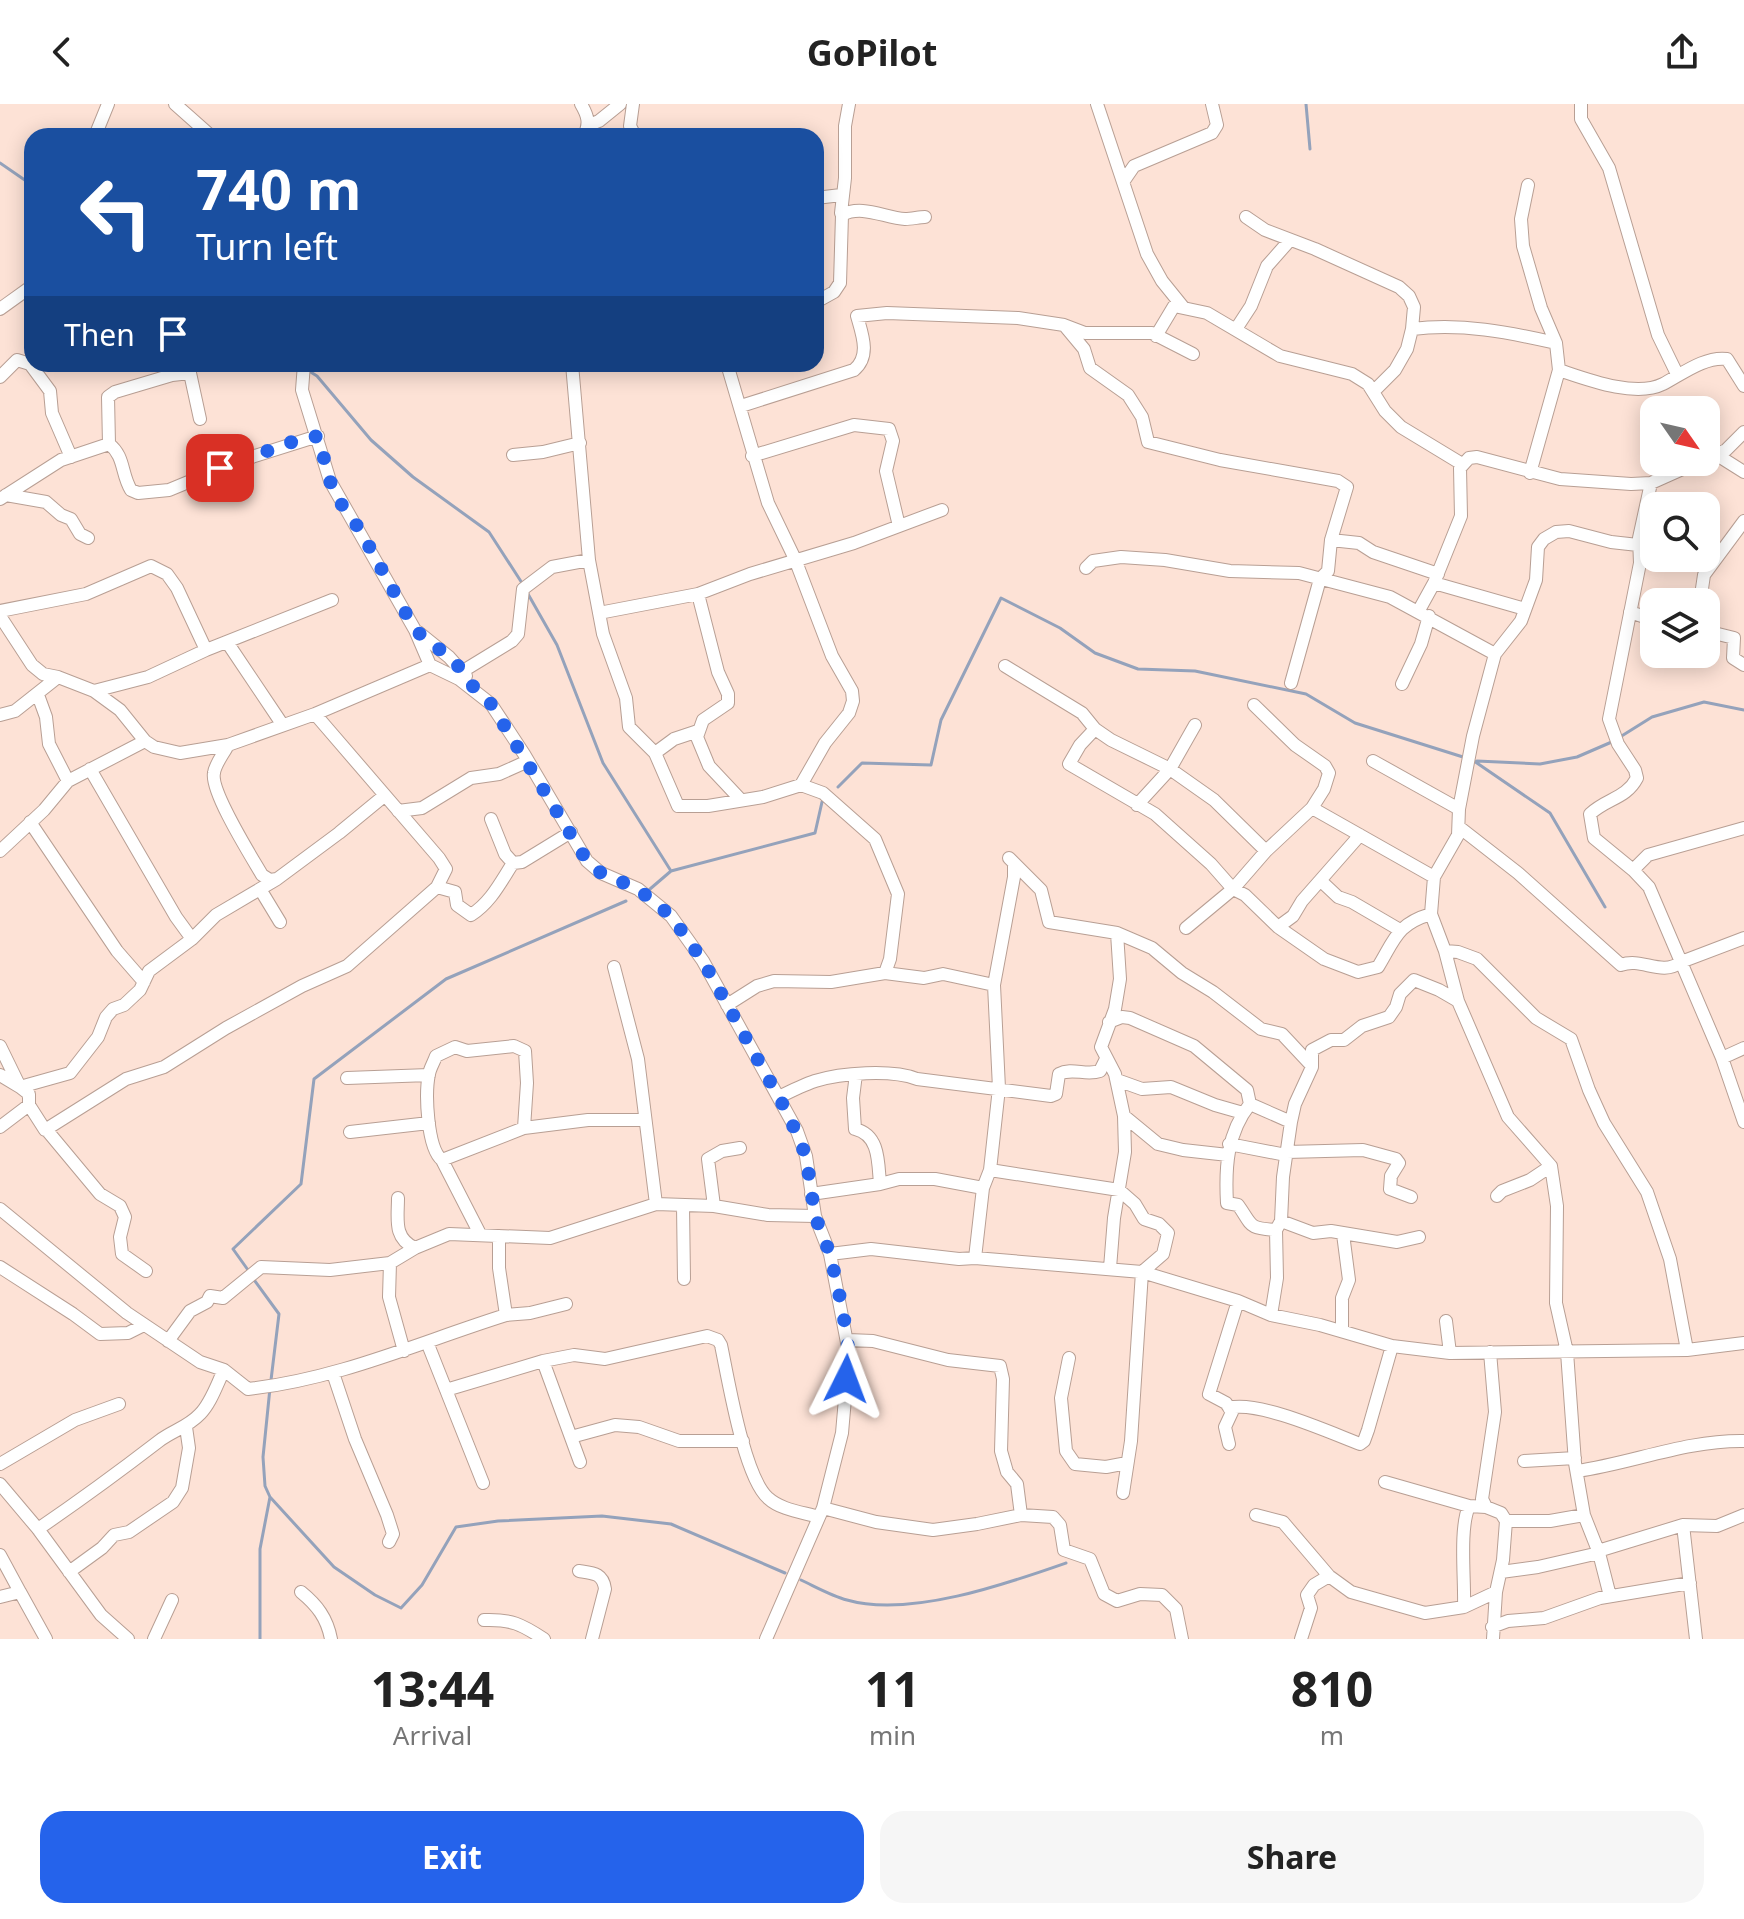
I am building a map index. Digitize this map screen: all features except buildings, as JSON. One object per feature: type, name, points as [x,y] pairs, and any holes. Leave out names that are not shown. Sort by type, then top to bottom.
[{"type":"street","points":[[98,128],[108,104]]},
{"type":"street","points":[[175,104],[202,128]]},
{"type":"street","points":[[581,104],[586,128]]},
{"type":"street","points":[[589,128],[620,104]]},
{"type":"street","points":[[631,128],[633,104]]},
{"type":"street","points":[[824,298],[834,292],[840,283],[841,195],[845,178],[845,126],[849,104]]},
{"type":"street","points":[[1097,104],[1147,254],[1162,281],[1183,307]]},
{"type":"street","points":[[1123,182],[1134,166],[1212,133],[1217,125],[1212,104]]},
{"type":"street","points":[[1581,104],[1581,119],[1609,168],[1658,335],[1677,374]]},
{"type":"street","points":[[1528,185],[1521,219],[1523,246],[1541,308],[1556,343],[1559,370],[1530,473]]},
{"type":"street","points":[[824,197],[841,195]]},
{"type":"street","points":[[842,215],[850,211],[880,213],[904,219],[925,217]]},
{"type":"street","points":[[1246,217],[1265,230],[1399,287],[1409,296],[1414,307],[1407,349],[1395,370],[1374,391]]},
{"type":"street","points":[[1236,329],[1251,306],[1267,266],[1290,240]]},
{"type":"street","points":[[0,309],[24,292]]},
{"type":"street","points":[[1156,336],[1174,306],[1207,313],[1280,356],[1352,374],[1374,391],[1385,411],[1401,427],[1462,464]]},
{"type":"street","points":[[741,406],[854,370],[861,364],[864,340],[857,316],[887,313],[970,314],[1064,325],[1085,333],[1139,332],[1156,336],[1193,354]]},
{"type":"street","points":[[1064,325],[1084,349],[1090,368],[1128,395],[1142,417],[1148,442],[1220,460],[1338,481],[1347,487],[1331,540],[1328,571],[1320,579],[1291,683]]},
{"type":"street","points":[[1412,329],[1440,325],[1485,329],[1556,343]]},
{"type":"street","points":[[1559,370],[1599,383],[1642,389],[1662,385],[1677,374],[1717,358],[1727,359],[1744,386]]},
{"type":"street","points":[[0,377],[17,360],[24,362]]},
{"type":"street","points":[[36,372],[50,391],[52,413],[71,457]]},
{"type":"street","points":[[304,372],[302,390],[337,498],[360,530],[415,630],[430,665],[459,679],[491,704],[587,861],[638,889],[671,916],[703,961],[779,1097],[806,1156],[815,1216],[830,1254],[848,1340],[842,1433],[821,1513],[766,1639]]},
{"type":"street","points":[[573,372],[589,560],[599,613],[626,698],[629,727],[655,753],[678,806],[708,806],[763,797],[801,785],[823,793],[875,839],[898,894],[890,959],[885,973]]},
{"type":"street","points":[[730,372],[768,503],[795,559],[832,656],[852,691],[849,713],[825,743],[801,785]]},
{"type":"street","points":[[109,444],[108,397],[115,392],[172,375],[190,373],[200,419]]},
{"type":"street","points":[[752,456],[854,425],[889,429],[893,441],[886,471],[899,526]]},
{"type":"street","points":[[1720,449],[1744,432]]},
{"type":"street","points":[[109,444],[122,460],[131,490],[145,493],[169,490],[239,461],[318,436]]},
{"type":"street","points":[[513,455],[580,443]]},
{"type":"street","points":[[3,497],[61,460],[109,444]]},
{"type":"street","points":[[1402,684],[1421,644],[1423,614],[1461,516],[1458,480],[1462,464],[1469,458],[1477,457],[1530,473],[1569,480],[1631,484],[1651,483],[1667,476]]},
{"type":"street","points":[[1720,460],[1744,472]]},
{"type":"street","points":[[1651,483],[1638,545],[1640,563],[1609,719],[1618,744],[1637,778],[1624,794],[1603,802],[1590,814],[1594,838],[1649,887],[1722,1058],[1744,1122]]},
{"type":"street","points":[[3,497],[46,502],[71,519],[80,534],[88,538]]},
{"type":"street","points":[[599,613],[698,594],[795,559],[854,543],[942,510]]},
{"type":"street","points":[[1702,588],[1704,575],[1744,521]]},
{"type":"street","points":[[1610,1596],[1584,1515],[1576,1464],[1567,1352],[1556,1303],[1557,1206],[1551,1166],[1508,1117],[1458,1001],[1445,951],[1431,914],[1434,877],[1458,835],[1459,809],[1476,721],[1495,654],[1521,621],[1536,580],[1538,547],[1556,532],[1569,531],[1611,542],[1638,545]]},
{"type":"street","points":[[1331,540],[1359,543],[1373,552],[1436,578],[1525,609]]},
{"type":"street","points":[[1086,568],[1093,561],[1121,557],[1165,560],[1230,571],[1299,573],[1390,597],[1495,654]]},
{"type":"street","points":[[463,671],[512,641],[518,634],[523,589],[552,567],[589,560]]},
{"type":"street","points":[[206,650],[177,588],[167,574],[151,566],[86,594],[0,614],[32,665],[43,674],[94,691],[120,710],[145,741],[154,747],[180,753],[228,745],[315,714],[430,665]]},
{"type":"street","points":[[698,594],[728,703],[703,720],[697,737],[709,766],[741,800]]},
{"type":"street","points":[[94,691],[148,677],[206,650],[332,600]]},
{"type":"street","points":[[1630,612],[1640,615]]},
{"type":"street","points":[[1744,628],[1734,638],[1733,658],[1744,665]]},
{"type":"street","points":[[415,630],[463,671],[476,691]]},
{"type":"street","points":[[1720,634],[1734,638]]},
{"type":"street","points":[[227,642],[282,724]]},
{"type":"street","points":[[1005,666],[1082,713],[1095,729],[1111,740],[1170,769],[1214,800],[1266,851]]},
{"type":"street","points":[[0,715],[15,711],[58,677]]},
{"type":"street","points":[[38,695],[46,717],[49,744],[68,781]]},
{"type":"street","points":[[1186,928],[1233,889],[1266,851],[1312,808],[1324,789],[1329,773],[1325,766],[1295,745],[1254,705]]},
{"type":"street","points":[[45,1128],[126,1079],[164,1067],[251,1014],[347,966],[437,887],[446,869],[315,714]]},
{"type":"street","points":[[1137,805],[1170,769],[1195,725]]},
{"type":"street","points":[[1095,729],[1080,745],[1069,764],[1155,814],[1233,889],[1245,895],[1278,927],[1324,959],[1358,972],[1378,967],[1409,920],[1431,914]]},
{"type":"street","points":[[655,753],[674,739],[698,731]]},
{"type":"street","points":[[0,851],[44,810],[68,781],[145,741]]},
{"type":"street","points":[[228,745],[213,771],[214,783],[231,821],[262,875],[270,880],[277,879]]},
{"type":"street","points":[[398,811],[422,808],[471,778],[499,774],[528,761]]},
{"type":"street","points":[[1373,761],[1459,809]]},
{"type":"street","points":[[90,769],[168,905],[192,939]]},
{"type":"street","points":[[20,1087],[70,1073],[98,1037],[106,1017],[140,990],[149,971],[192,939],[216,915],[277,879],[384,796]]},
{"type":"street","points":[[1312,808],[1434,877]]},
{"type":"street","points":[[491,819],[505,854],[513,863]]},
{"type":"street","points":[[30,822],[117,951],[144,982]]},
{"type":"street","points":[[1459,827],[1518,873],[1621,965],[1642,963],[1659,969],[1673,968],[1681,962],[1744,938]]},
{"type":"street","points":[[1633,870],[1648,855],[1744,828]]},
{"type":"street","points":[[437,887],[455,892],[457,905],[471,915],[491,900],[498,883],[513,863],[522,862],[571,832]]},
{"type":"street","points":[[1278,927],[1293,916],[1302,901],[1360,835]]},
{"type":"street","points":[[975,1258],[983,1188],[990,1170],[999,1088],[994,985],[1014,877],[1012,861],[1041,890],[1049,922],[1117,933],[1152,948],[1261,1029],[1282,1034],[1312,1067]]},
{"type":"street","points":[[1321,881],[1338,897],[1400,930]]},
{"type":"street","points":[[260,889],[280,922]]},
{"type":"street","points":[[1110,1268],[1125,1152],[1124,1116],[1117,1080],[1101,1047],[1115,1009],[1120,979],[1117,933]]},
{"type":"street","points":[[1445,951],[1477,959],[1536,1018],[1571,1039],[1604,1123],[1647,1192],[1670,1259],[1687,1350]]},
{"type":"street","points":[[614,967],[638,1059],[656,1204]]},
{"type":"street","points":[[727,1005],[757,986],[774,981],[831,982],[885,973],[924,978],[943,974],[994,985]]},
{"type":"street","points":[[1271,1315],[1277,1278],[1278,1225],[1286,1154],[1295,1104],[1312,1067],[1312,1050],[1331,1040],[1344,1040],[1362,1026],[1389,1017],[1400,994],[1414,980],[1458,1001]]},
{"type":"street","points":[[1109,1022],[1122,1017],[1130,1018],[1194,1046],[1247,1090],[1246,1108],[1229,1149],[1226,1179],[1227,1203],[1238,1205],[1244,1219],[1257,1228],[1278,1225],[1313,1233],[1342,1232],[1397,1242],[1419,1237]]},
{"type":"street","points":[[0,1046],[20,1087]]},
{"type":"street","points":[[480,1234],[442,1160],[434,1153],[429,1123],[429,1075],[436,1056],[455,1047],[467,1051],[520,1047],[525,1051],[527,1083],[524,1128]]},
{"type":"street","points":[[1722,1058],[1744,1048]]},
{"type":"street","points":[[779,1097],[816,1081],[856,1074],[903,1073],[917,1079],[1051,1096],[1056,1094],[1059,1074],[1065,1071],[1092,1074],[1100,1071],[1106,1059]]},
{"type":"street","points":[[856,1074],[853,1121],[855,1129],[866,1132],[872,1139],[880,1184]]},
{"type":"street","points":[[0,1075],[29,1094],[29,1105],[45,1128],[100,1194],[120,1206],[125,1217],[120,1237],[122,1254],[146,1271]]},
{"type":"street","points":[[347,1078],[429,1075]]},
{"type":"street","points":[[1117,1080],[1142,1089],[1171,1087],[1215,1105],[1246,1108],[1291,1122]]},
{"type":"street","points":[[0,1127],[29,1105]]},
{"type":"street","points":[[1124,1116],[1158,1144],[1183,1150],[1229,1149],[1286,1154],[1363,1150],[1396,1159],[1399,1163],[1391,1176],[1390,1189],[1411,1197]]},
{"type":"street","points":[[442,1160],[524,1128],[588,1120],[645,1120]]},
{"type":"street","points":[[350,1132],[429,1123]]},
{"type":"street","points":[[714,1206],[708,1159],[722,1151],[740,1148]]},
{"type":"street","points":[[1497,1196],[1551,1166]]},
{"type":"street","points":[[990,1170],[1119,1190],[1135,1204],[1144,1219],[1159,1224],[1168,1233],[1163,1254],[1142,1272],[1131,1441],[1123,1493]]},
{"type":"street","points":[[811,1194],[899,1179],[935,1179],[983,1188]]},
{"type":"street","points":[[398,1198],[397,1230],[406,1244],[415,1248]]},
{"type":"street","points":[[168,1341],[190,1311],[207,1302],[210,1296],[223,1298],[261,1267],[330,1270],[390,1263],[415,1248],[449,1234],[550,1238],[656,1204],[714,1206],[768,1215],[815,1216]]},
{"type":"street","points":[[683,1206],[684,1279]]},
{"type":"street","points":[[0,1209],[144,1325],[200,1362],[224,1370],[248,1389],[278,1386],[333,1373],[506,1315],[566,1304]]},
{"type":"street","points":[[1342,1331],[1342,1298],[1349,1280],[1343,1234]]},
{"type":"street","points":[[499,1236],[499,1268],[506,1315]]},
{"type":"street","points":[[830,1254],[871,1249],[959,1259],[1142,1272],[1238,1301],[1271,1315],[1392,1346],[1450,1353],[1687,1350],[1744,1343]]},
{"type":"street","points":[[390,1263],[389,1297],[404,1351]]},
{"type":"street","points":[[0,1267],[100,1334],[128,1333],[144,1325]]},
{"type":"street","points":[[1229,1444],[1225,1427],[1232,1412],[1209,1394],[1238,1301]]},
{"type":"street","points":[[1446,1321],[1450,1353]]},
{"type":"street","points":[[446,1390],[543,1361],[574,1355],[605,1359],[713,1337],[721,1345],[743,1441],[758,1485],[766,1497],[781,1507],[933,1530],[1021,1515],[1053,1517],[1060,1525],[1064,1550],[1090,1559],[1104,1594],[1117,1601],[1140,1594],[1162,1595],[1176,1609],[1182,1639]]},
{"type":"street","points":[[848,1340],[873,1341],[939,1359],[1000,1366],[1003,1379],[1001,1451],[1007,1472],[1017,1484],[1021,1515]]},
{"type":"street","points":[[427,1342],[483,1483]]},
{"type":"street","points":[[1229,1408],[1243,1407],[1290,1418],[1360,1444],[1368,1430],[1392,1346]]},
{"type":"street","points":[[1486,1507],[1482,1499],[1495,1412],[1490,1352]]},
{"type":"street","points":[[1069,1358],[1061,1398],[1066,1451],[1070,1459],[1075,1464],[1106,1467],[1127,1463]]},
{"type":"street","points":[[543,1361],[580,1462]]},
{"type":"street","points":[[38,1529],[159,1441],[186,1427],[203,1412],[224,1370]]},
{"type":"street","points":[[333,1373],[355,1439],[387,1515],[393,1534],[389,1542]]},
{"type":"street","points":[[0,1464],[75,1420],[119,1404]]},
{"type":"street","points":[[571,1437],[615,1425],[639,1427],[679,1441],[743,1441]]},
{"type":"street","points":[[69,1572],[102,1548],[114,1535],[129,1532],[173,1502],[182,1488],[189,1448],[186,1427]]},
{"type":"street","points":[[1524,1461],[1614,1466],[1682,1446],[1744,1441]]},
{"type":"street","points":[[1385,1482],[1501,1513],[1506,1521],[1492,1633]]},
{"type":"street","points":[[2,1491],[38,1529],[101,1615],[128,1639]]},
{"type":"street","points":[[1464,1607],[1463,1519],[1469,1506]]},
{"type":"street","points":[[1256,1515],[1283,1522],[1329,1576],[1351,1592],[1425,1613],[1464,1607],[1496,1592]]},
{"type":"street","points":[[1506,1521],[1550,1521],[1584,1515]]},
{"type":"street","points":[[1501,1572],[1538,1567],[1598,1552],[1683,1525],[1717,1526],[1744,1515]]},
{"type":"street","points":[[1683,1525],[1696,1639]]},
{"type":"street","points":[[0,1555],[46,1639]]},
{"type":"street","points":[[579,1571],[595,1573],[604,1582],[605,1589],[592,1639]]},
{"type":"street","points":[[1301,1639],[1311,1608],[1307,1595],[1314,1585],[1329,1576]]},
{"type":"street","points":[[1492,1633],[1508,1621],[1544,1618],[1610,1596],[1690,1583]]},
{"type":"street","points":[[0,1597],[20,1592]]},
{"type":"street","points":[[301,1592],[315,1603],[327,1621],[331,1639]]},
{"type":"street","points":[[154,1639],[172,1600]]},
{"type":"street","points":[[1494,1613],[1508,1621]]},
{"type":"street","points":[[484,1620],[505,1619],[522,1625],[544,1639]]},
{"type":"waterway","points":[[1306,104],[1310,149]]},
{"type":"waterway","points":[[0,163],[24,180]]},
{"type":"waterway","points":[[311,372],[371,440],[413,477],[489,532],[522,583]]},
{"type":"waterway","points":[[528,594],[557,645],[603,763],[671,871]]},
{"type":"waterway","points":[[838,787],[862,763],[931,765],[941,720],[1001,598],[1060,628],[1095,653],[1138,669],[1195,671],[1306,694],[1355,723],[1463,757]]},
{"type":"waterway","points":[[1620,737],[1652,717],[1704,702],[1744,710]]},
{"type":"waterway","points":[[1477,761],[1540,764],[1577,757],[1614,741]]},
{"type":"waterway","points":[[1474,761],[1550,813],[1605,907]]},
{"type":"waterway","points":[[650,889],[671,871],[815,833],[822,802],[826,798]]},
{"type":"waterway","points":[[248,1270],[233,1249],[301,1184],[314,1079],[446,979],[626,901]]},
{"type":"waterway","points":[[252,1277],[279,1314],[271,1380]]},
{"type":"waterway","points":[[260,1639],[260,1549],[270,1497],[265,1486],[263,1457],[270,1388]]},
{"type":"waterway","points":[[270,1497],[334,1567],[375,1595],[401,1608],[422,1585],[456,1527],[498,1521],[602,1516],[671,1524],[785,1573]]},
{"type":"waterway","points":[[801,1580],[847,1600],[899,1605],[987,1589],[1066,1563]]},
{"type":"route","points":[[220,468],[318,436],[337,498],[360,530],[415,630],[449,657],[476,691],[491,704],[587,861],[601,873],[638,889],[671,916],[703,961],[797,1131],[806,1156],[815,1216],[830,1254],[848,1340],[846,1379]]}]
